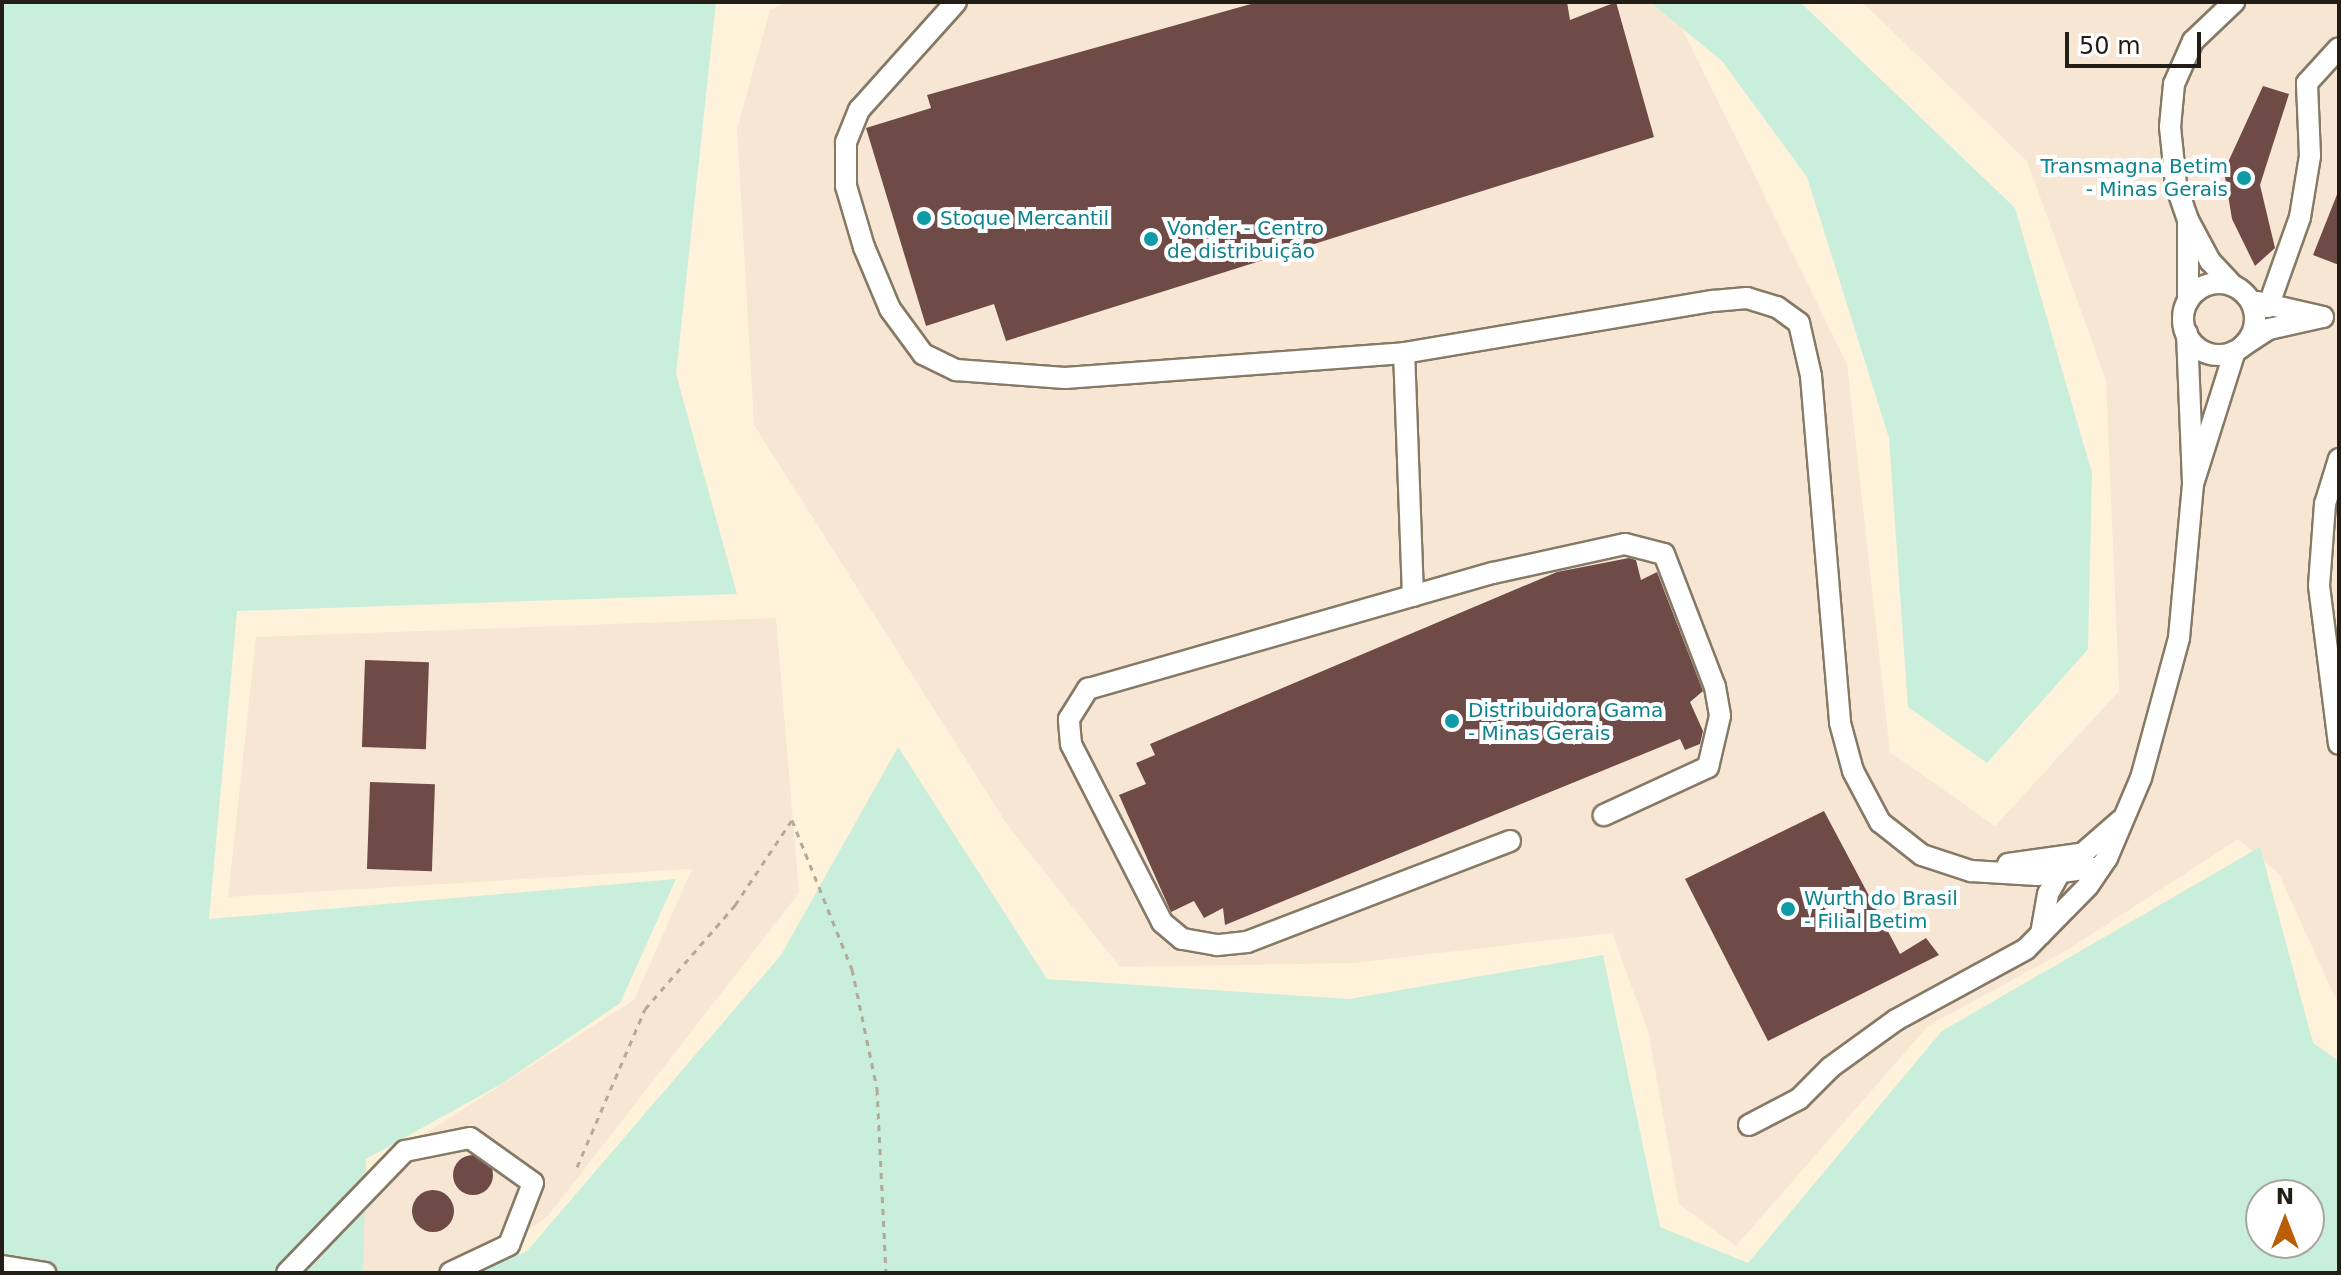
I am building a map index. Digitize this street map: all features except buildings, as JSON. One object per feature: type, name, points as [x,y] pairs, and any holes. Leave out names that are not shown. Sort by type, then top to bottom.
[{"type":"lane","points":[[956,2],[859,110],[846,142],[846,186],[864,247],[890,309],[923,354],[956,370],[1065,378],[1404,353],[1713,301],[1747,298],[1777,307],[1799,323],[1813,391],[1840,723],[1853,771],[1880,822],[1922,855],[1971,871],[2059,874],[2101,867]]},
{"type":"lane","points":[[2193,484],[2240,348],[2255,316],[2240,291],[2210,261],[2188,220],[2176,185],[2170,127],[2174,84],[2193,41],[2234,2]]},
{"type":"lane","points":[[2268,307],[2300,217],[2310,156],[2307,83],[2339,48]]},
{"type":"lane","points":[[1749,1125],[1799,1099],[1831,1067],[1896,1020],[2001,965],[2041,934],[2101,867],[2128,813],[2179,638],[2193,484],[2187,333],[2188,220]]},
{"type":"lane","points":[[2188,301],[2213,284],[2240,291],[2268,307],[2331,313]]},
{"type":"lane","points":[[2187,333],[2202,350],[2240,348],[2269,329],[2331,313]]},
{"type":"lane","points":[[1404,353],[1413,596]]},
{"type":"lane","points":[[2339,459],[2325,504],[2319,586],[2339,744]]},
{"type":"lane","points":[[1510,841],[1247,942],[1217,945],[1182,939],[1162,922],[1071,744],[1069,719],[1088,689],[1413,596],[1596,548],[1625,544],[1664,554],[1715,687],[1717,743],[1708,767],[1604,815]]},
{"type":"lane","points":[[2041,934],[2048,894],[2059,874],[2128,813]]},
{"type":"lane","points":[[1971,871],[2079,854]]},
{"type":"lane","points":[[287,1273],[405,1151],[470,1138],[533,1183],[509,1245],[450,1273]]},
{"type":"lane","points":[[2,1266],[45,1273]]},
{"type":"path","points":[[577,1167],[645,1009],[735,905],[792,820],[856,984],[877,1089],[886,1273]]},
{"type":"shaded area","points":[[786,2],[1648,2],[1678,20],[1847,364],[1890,752],[1995,826],[2119,691],[2106,380],[2027,161],[1862,2],[2339,2],[2339,1006],[2279,874],[2238,839],[2069,949],[1928,1026],[1736,1246],[1679,1204],[1648,1031],[1612,933],[1354,963],[1120,967],[1008,826],[754,425],[737,129],[770,10]]},
{"type":"shaded area","points":[[776,618],[799,893],[548,1216],[471,1273],[2,1273],[290,1239],[385,1159],[634,1000],[692,869],[228,897],[256,637]]},
{"type":"green space","points":[[2,2],[716,2],[676,374],[737,594],[237,611],[209,919],[676,879],[620,1003],[503,1083],[366,1159],[363,1273],[2,1273]]},
{"type":"green space","points":[[1650,2],[1800,2],[2015,208],[2092,473],[2088,649],[1987,763],[1908,707],[1889,438],[1807,177],[1722,61]]},
{"type":"green space","points":[[898,747],[1047,979],[1349,999],[1603,955],[1660,1227],[1748,1263],[1942,1031],[2260,847],[2313,1043],[2339,1061],[2339,1273],[478,1273],[527,1251],[781,955]]},
{"type":"place","name":"Transmagna Betim - Minas Gerais","points":[[2244,178]]},
{"type":"place","name":"Stoque Mercantil","points":[[924,218]]},
{"type":"place","name":"Vonder - Centro de distribuição","points":[[1151,239]]},
{"type":"place","name":"Distribuidora Gama - Minas Gerais","points":[[1452,721]]},
{"type":"place","name":"Wurth do Brasil - Filial Betim","points":[[1788,909]]}]
